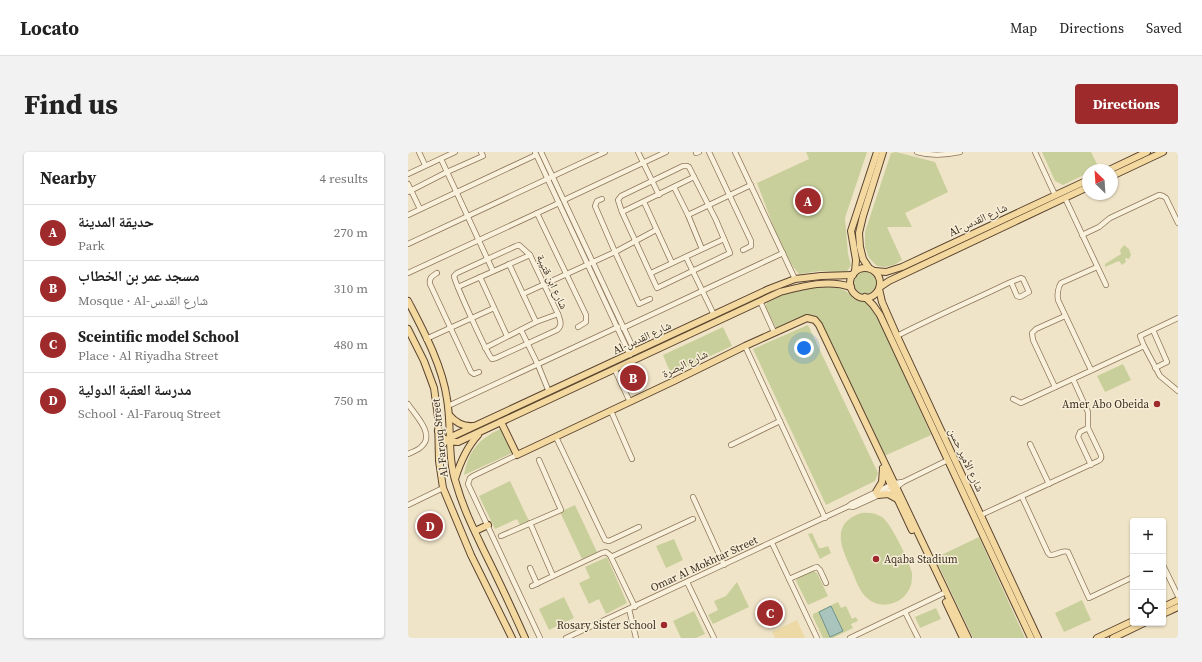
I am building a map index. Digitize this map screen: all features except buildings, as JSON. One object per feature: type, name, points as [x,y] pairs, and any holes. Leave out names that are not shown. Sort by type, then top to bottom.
[{"type":"main road","points":[[877,152],[851,232],[856,260],[854,274],[851,279],[851,287],[858,296],[865,297],[873,295],[879,288],[880,278],[863,259],[859,233],[883,152]]},
{"type":"main road","points":[[1118,166],[1147,152]]},
{"type":"main road","points":[[1118,173],[1163,152]]},
{"type":"main road","name":"Al-شارع القدس","points":[[879,288],[889,281],[1055,195],[1082,183]]},
{"type":"main road","name":"Al-شارع القدس","points":[[872,270],[880,272],[893,270],[1082,190]]},
{"type":"main road","points":[[854,274],[863,268],[872,270]]},
{"type":"main road","name":"Al-شارع القدس","points":[[448,440],[458,442],[615,370],[679,340],[685,333],[714,315],[795,278],[854,274]]},
{"type":"main road","name":"Al-شارع القدس","points":[[439,448],[448,440],[476,426],[585,375],[675,334],[685,333],[780,292],[798,287],[827,284],[846,285],[851,287]]},
{"type":"main road","name":"شارع الأمير حسن","points":[[879,288],[882,302],[933,419],[948,460],[1038,638]]},
{"type":"main road","name":"شارع الأمير حسن","points":[[865,297],[880,315],[981,515],[995,553],[1031,638]]},
{"type":"main road","name":"Al-Farouq Street","points":[[408,301],[440,371],[444,384],[449,415],[448,440],[451,464],[463,505],[525,638]]},
{"type":"main road","name":"شارع البصرة","points":[[517,455],[774,332],[807,318],[814,320],[819,325],[862,419]]},
{"type":"main road","name":"Al-Farouq Street","points":[[408,329],[424,361],[434,388],[443,488],[472,555],[512,638]]},
{"type":"main road","points":[[675,334],[679,335],[679,340]]},
{"type":"main road","points":[[593,372],[593,377],[596,378]]},
{"type":"main road","points":[[585,375],[589,378],[587,383]]},
{"type":"main road","points":[[449,415],[462,426],[476,426]]},
{"type":"main road","points":[[862,419],[883,468],[894,486],[898,499],[968,638]]},
{"type":"main road","points":[[862,419],[944,593],[963,638]]},
{"type":"main road","points":[[501,422],[517,455]]},
{"type":"main road","points":[[438,431],[448,440]]},
{"type":"main road","points":[[455,479],[462,457],[470,443],[480,432]]},
{"type":"main road","points":[[883,468],[882,482],[877,494],[888,494],[898,499]]},
{"type":"main road","points":[[475,532],[488,525]]},
{"type":"main road","points":[[1166,606],[1178,600]]},
{"type":"main road","points":[[1166,613],[1178,607]]},
{"type":"main road","points":[[1097,638],[1130,622]]},
{"type":"main road","points":[[1115,638],[1138,626]]},
{"type":"street","points":[[419,152],[425,165]]},
{"type":"street","points":[[408,174],[455,152]]},
{"type":"street","points":[[410,192],[447,172],[483,156],[481,152]]},
{"type":"street","points":[[542,152],[588,264],[620,327]]},
{"type":"street","points":[[408,244],[605,152]]},
{"type":"street","points":[[638,152],[658,195]]},
{"type":"street","points":[[408,273],[666,152]]},
{"type":"street","points":[[709,152],[751,242],[751,246],[743,250]]},
{"type":"street","points":[[735,152],[795,278]]},
{"type":"street","points":[[917,152],[927,155],[960,152]]},
{"type":"street","points":[[1035,152],[1055,195]]},
{"type":"street","points":[[408,215],[536,153],[548,179],[562,202],[593,261],[632,354]]},
{"type":"street","points":[[441,159],[493,271]]},
{"type":"street","points":[[683,166],[687,166],[694,178],[730,253],[657,288],[622,212],[618,200],[621,196],[683,166]]},
{"type":"street","points":[[622,212],[694,178]]},
{"type":"street","points":[[408,184],[410,192],[420,209]]},
{"type":"street","points":[[688,215],[750,185]]},
{"type":"street","points":[[674,187],[688,215],[702,249]]},
{"type":"street","points":[[1082,235],[1099,227],[1110,218],[1159,195],[1166,198],[1178,223]]},
{"type":"street","points":[[1064,198],[1106,285]]},
{"type":"street","points":[[602,199],[598,201],[595,206],[639,304],[650,299]]},
{"type":"street","points":[[644,202],[672,263]]},
{"type":"street","points":[[537,213],[586,316],[586,322],[578,326]]},
{"type":"street","points":[[523,294],[615,252],[656,230]]},
{"type":"street","points":[[650,273],[724,239]]},
{"type":"street","name":"شارع ابن قتيبة","points":[[458,287],[454,278],[457,273],[516,246],[521,246],[530,255],[558,314],[561,322],[559,328],[527,344],[492,359],[486,348]]},
{"type":"street","points":[[448,406],[620,327],[703,291],[783,253]]},
{"type":"street","points":[[530,255],[458,287],[486,348],[536,322],[558,314]]},
{"type":"street","points":[[686,257],[714,315]]},
{"type":"street","points":[[509,264],[536,322]]},
{"type":"street","points":[[1090,370],[1057,298],[1060,284],[1097,267]]},
{"type":"street","points":[[438,273],[431,278],[430,284],[471,372],[474,374],[479,372]]},
{"type":"street","points":[[480,277],[507,336]]},
{"type":"street","points":[[897,336],[1011,282]]},
{"type":"street","points":[[760,301],[774,332]]},
{"type":"street","points":[[426,339],[494,308]]},
{"type":"street","points":[[1055,387],[1033,340],[1032,333],[1036,329],[1065,316]]},
{"type":"street","points":[[1178,318],[1140,337],[1160,376],[1178,392]]},
{"type":"street","points":[[520,330],[538,364],[549,392]]},
{"type":"street","points":[[1153,330],[1167,362],[1155,368]]},
{"type":"street","points":[[745,346],[825,518]]},
{"type":"street","points":[[1013,399],[1021,403],[1144,346]]},
{"type":"street","points":[[615,370],[630,402]]},
{"type":"street","points":[[981,515],[1100,460],[1102,457],[1088,428],[1088,412],[1073,379]]},
{"type":"street","points":[[408,404],[427,433],[427,439],[422,447],[408,454]]},
{"type":"street","points":[[611,411],[632,459]]},
{"type":"street","points":[[731,445],[780,421]]},
{"type":"street","points":[[1088,428],[1080,432],[1078,437],[1091,465]]},
{"type":"street","points":[[556,437],[605,540],[608,541],[639,527]]},
{"type":"street","points":[[1030,444],[1049,484]]},
{"type":"street","points":[[517,455],[473,476],[468,481],[468,484],[540,638]]},
{"type":"street","points":[[502,536],[561,510],[539,460]]},
{"type":"street","name":"Omar Al Mokhtar Street","points":[[566,638],[849,506],[853,506],[948,460]]},
{"type":"street","points":[[408,504],[443,488]]},
{"type":"street","points":[[693,497],[724,565]]},
{"type":"street","points":[[1022,497],[1048,553],[1053,555],[1063,551],[1068,552],[1089,598],[1130,578]]},
{"type":"street","points":[[612,557],[692,519]]},
{"type":"street","points":[[530,523],[553,576]]},
{"type":"street","points":[[772,543],[817,638]]},
{"type":"street","points":[[530,568],[534,585],[602,553],[609,553],[635,607]]},
{"type":"street","points":[[789,579],[817,567],[826,582]]},
{"type":"street","points":[[1166,571],[1178,596]]},
{"type":"street","points":[[687,582],[714,638]]},
{"type":"street","points":[[850,638],[944,593]]},
{"type":"street","points":[[629,609],[636,638]]},
{"type":"street","points":[[905,612],[918,638]]},
{"type":"green space","points":[[806,152],[867,152],[845,218],[848,254],[851,265],[846,273],[820,271],[799,274],[781,244],[757,183],[809,159]]},
{"type":"green space","points":[[896,152],[935,162],[948,192],[905,213],[912,227],[887,227],[902,260],[894,265],[885,267],[877,266],[869,258],[865,247],[865,232],[891,153]]},
{"type":"green space","points":[[1042,152],[1091,152],[1097,164],[1082,164],[1082,176],[1063,185],[1055,181]]},
{"type":"green space","points":[[1124,245],[1129,249],[1131,255],[1129,259],[1125,258],[1126,262],[1122,265],[1119,261],[1105,267],[1105,264],[1121,254],[1120,250]]},
{"type":"green space","points":[[865,272],[873,275],[876,283],[873,291],[865,294],[857,291],[854,283],[857,275]]},
{"type":"green space","points":[[836,287],[846,291],[854,299],[868,303],[875,311],[931,435],[882,457],[816,320],[807,316],[779,329],[776,328],[765,307],[767,302],[795,290]]},
{"type":"green space","points":[[808,325],[878,473],[875,481],[826,505],[753,349]]},
{"type":"green space","points":[[723,327],[732,346],[671,374],[663,355]]},
{"type":"green space","points":[[1123,364],[1131,380],[1105,392],[1097,376]]},
{"type":"green space","points":[[500,429],[512,453],[464,475],[468,459],[476,447],[486,437]]},
{"type":"green space","points":[[510,481],[529,521],[520,525],[517,519],[495,529],[479,496]]},
{"type":"green space","points":[[575,505],[597,552],[582,559],[560,512]]},
{"type":"green space","name":"Aqaba Stadium","points":[[861,513],[875,514],[882,517],[886,521],[904,552],[910,567],[912,580],[908,592],[904,597],[892,604],[879,604],[873,602],[864,595],[858,585],[842,546],[841,530],[851,518]]},
{"type":"green space","points":[[812,533],[819,548],[828,546],[831,553],[820,559],[808,534]]},
{"type":"green space","points":[[979,537],[1025,638],[973,638],[935,558]]},
{"type":"green space","points":[[674,539],[683,560],[666,568],[656,546]]},
{"type":"green space","points":[[607,557],[627,603],[606,614],[599,599],[589,604],[579,583],[590,578],[585,567]]},
{"type":"green space","points":[[813,571],[817,573],[828,596],[808,605],[796,581],[798,577]]},
{"type":"green space","points":[[737,582],[749,607],[713,624],[708,615],[718,610],[714,601],[726,596]]},
{"type":"green space","points":[[564,597],[574,618],[549,630],[539,609]]},
{"type":"green space","points":[[1082,600],[1091,620],[1064,632],[1055,613]]},
{"type":"green space","points":[[838,602],[841,608],[846,606],[852,619],[856,617],[858,621],[851,624],[853,628],[833,638],[823,638],[813,614]]},
{"type":"green space","points":[[936,608],[941,619],[920,628],[915,617]]},
{"type":"green space","points":[[694,611],[705,634],[696,638],[681,638],[673,621]]},
{"type":"sand","points":[[797,620],[805,638],[775,638],[772,632]]},
{"type":"water","points":[[831,606],[843,631],[830,637],[819,612]]},
{"type":"place","name":"حديقة المدينة","points":[[808,201]]},
{"type":"place","name":"مسجد عمر بن الخطاب","points":[[633,378]]},
{"type":"place","name":"Amer Abo Obeida","points":[[1157,404]]},
{"type":"place","name":"مدرسة العقبة الدولية","points":[[430,526]]},
{"type":"place","name":"Aqaba Stadium","points":[[876,559]]},
{"type":"place","name":"Sceintific model School","points":[[770,613]]},
{"type":"place","name":"Rosary Sister School","points":[[664,625]]}]
